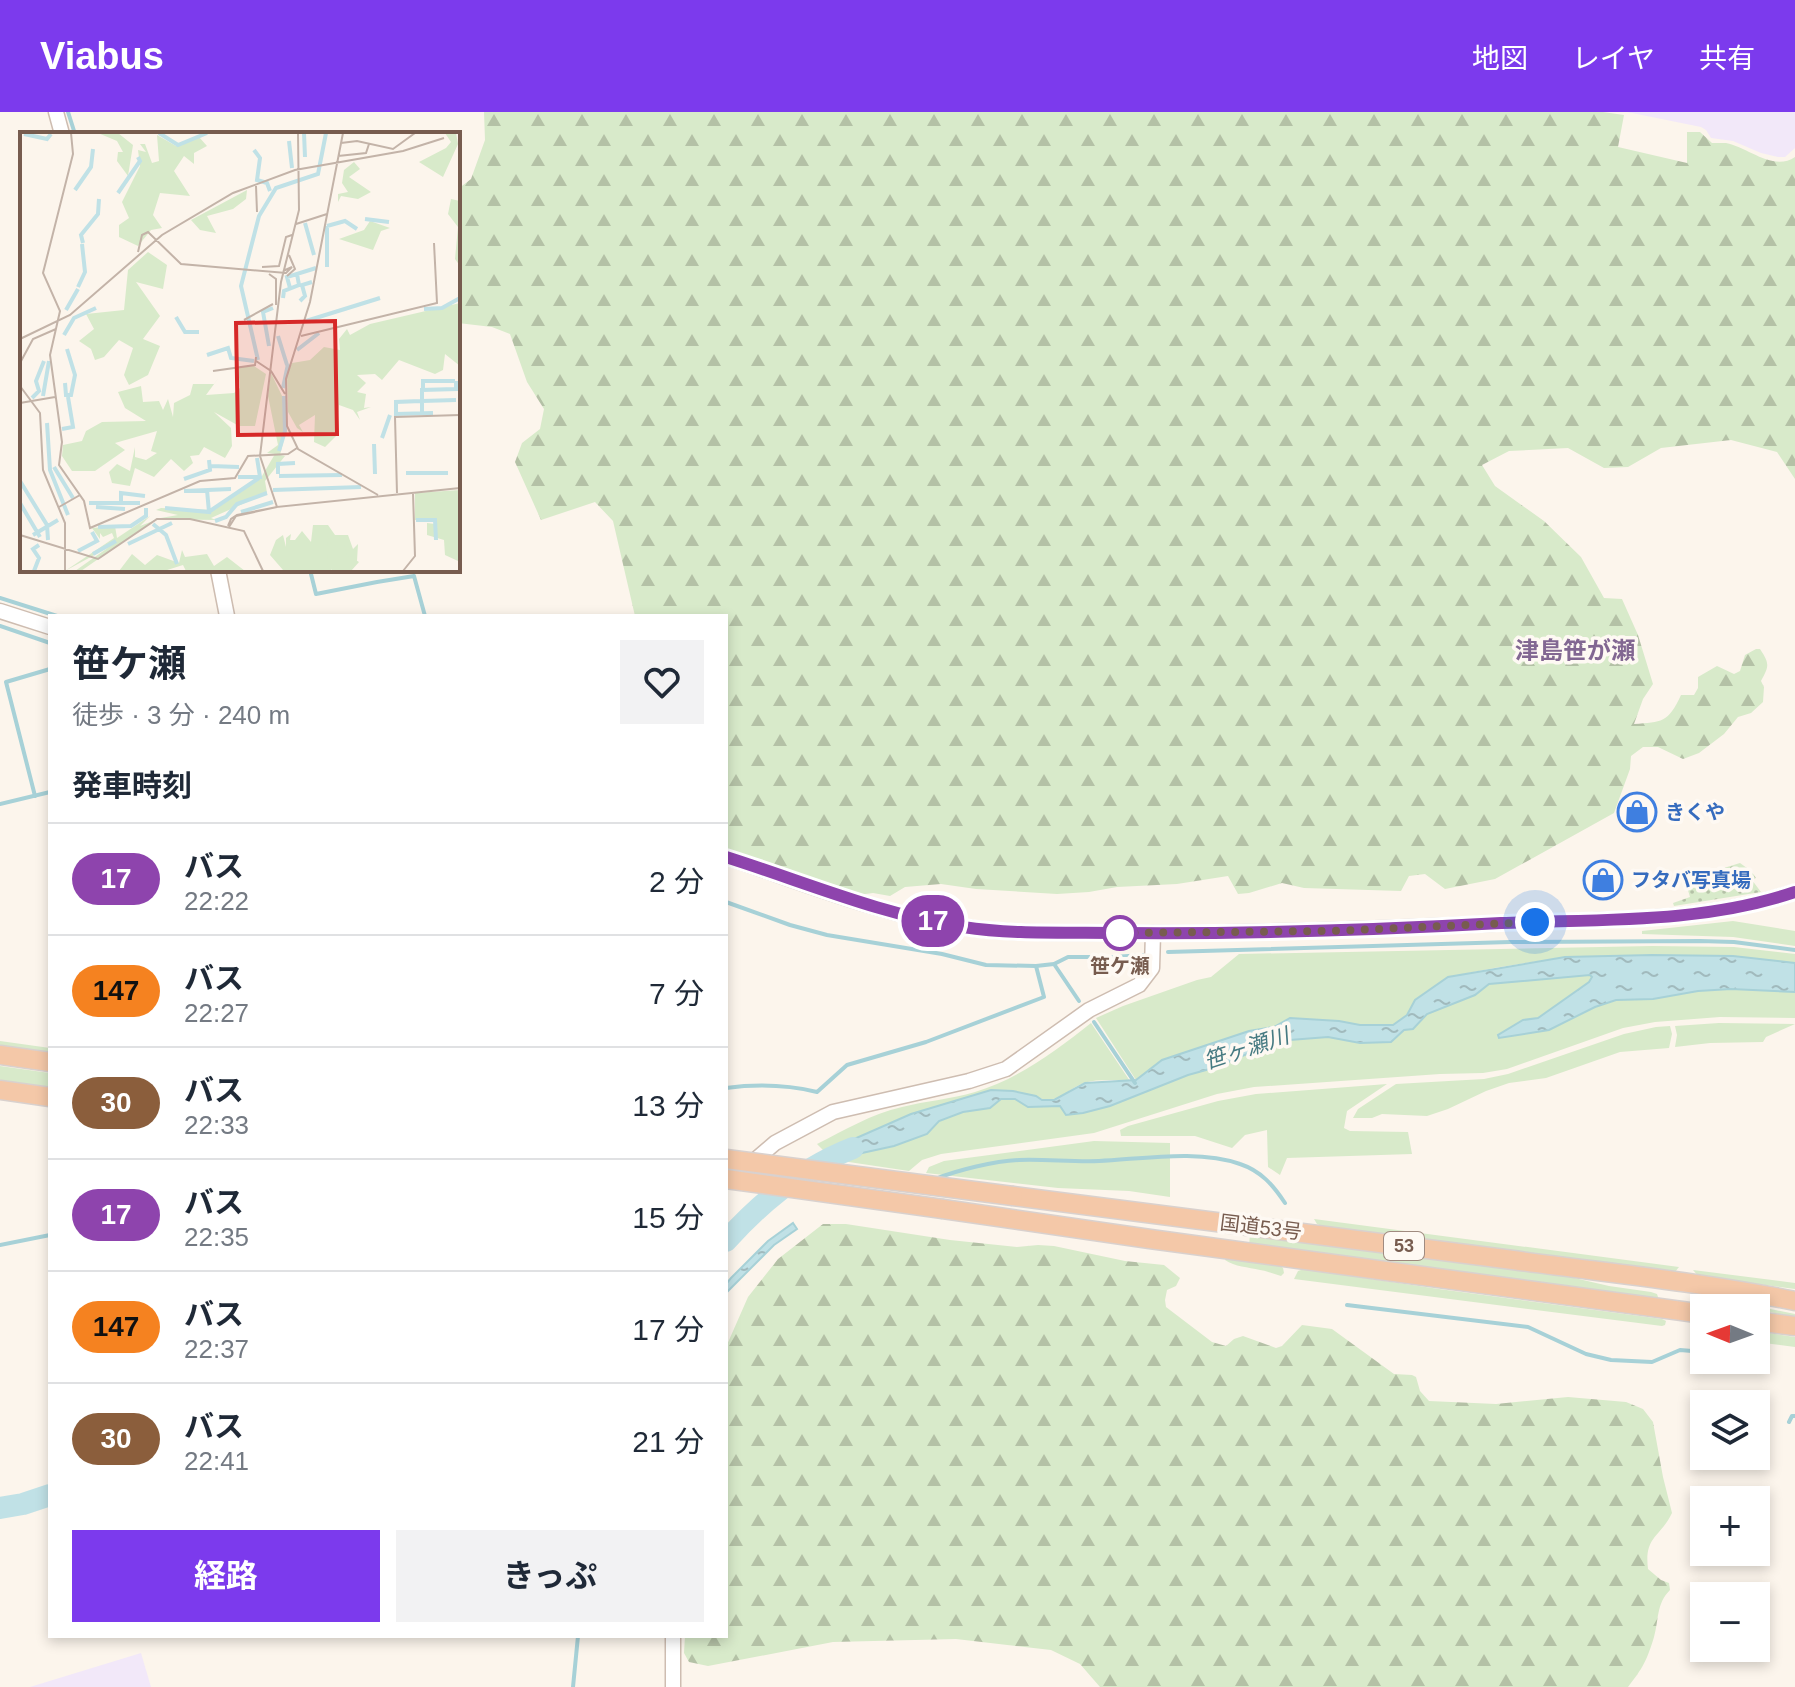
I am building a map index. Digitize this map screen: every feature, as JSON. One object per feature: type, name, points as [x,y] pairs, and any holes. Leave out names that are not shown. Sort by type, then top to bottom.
[{"type":"highway","points":[[0,1055],[48,1062]]},
{"type":"highway","points":[[0,1090],[48,1097]]},
{"type":"highway","name":"国道53号","points":[[728,1159],[1670,1281],[1795,1301]]},
{"type":"highway","name":"国道53号","points":[[728,1179],[1690,1312]]},
{"type":"highway","points":[[1770,1323],[1795,1326]]},
{"type":"street","points":[[56,112],[61,132]]},
{"type":"street","points":[[218,572],[227,614]]},
{"type":"street","points":[[0,611],[48,626]]},
{"type":"street","points":[[728,858],[877,908],[965,927],[1016,931],[1332,931],[1638,918],[1725,909],[1795,892]]},
{"type":"street","points":[[728,1184],[775,1143],[833,1112],[969,1081],[1006,1069],[1089,1010],[1139,985],[1152,968],[1153,933]]},
{"type":"street","points":[[673,1638],[673,1687]]},
{"type":"shaded area","points":[[1627,112],[1795,112],[1795,148],[1785,157],[1778,157],[1733,141],[1711,138],[1701,127]]},
{"type":"shaded area","points":[[141,1653],[151,1687],[30,1687]]},
{"type":"green space","points":[[484,112],[1603,112],[1624,115],[1618,147],[1687,163],[1687,132],[1700,132],[1712,143],[1734,145],[1769,160],[1787,161],[1795,157],[1795,479],[1777,452],[1731,440],[1661,448],[1628,467],[1604,468],[1568,448],[1509,451],[1482,465],[1495,486],[1544,521],[1581,557],[1604,598],[1622,599],[1638,635],[1653,684],[1643,699],[1634,724],[1651,723],[1668,716],[1681,695],[1694,695],[1698,677],[1717,666],[1734,674],[1740,671],[1745,655],[1756,649],[1760,649],[1767,665],[1761,681],[1764,687],[1763,702],[1751,713],[1738,717],[1724,734],[1699,753],[1683,759],[1658,747],[1643,747],[1631,756],[1630,769],[1614,813],[1495,879],[1445,889],[1425,874],[1409,876],[1401,891],[1304,888],[1282,883],[1238,894],[1228,876],[1177,884],[1057,894],[941,884],[905,887],[890,896],[873,893],[858,895],[728,851],[728,614],[635,614],[613,521],[595,502],[541,520],[515,462],[522,443],[540,429],[544,409],[527,382],[510,334],[492,327],[460,323],[460,187],[471,179],[485,140]]},
{"type":"green space","points":[[1740,863],[1751,871],[1756,878],[1752,880],[1761,892],[1674,906],[1673,903],[1690,897],[1685,880]]},
{"type":"green space","points":[[1733,921],[1795,931],[1795,946],[1733,937],[1642,934],[1642,931]]},
{"type":"green space","points":[[1734,947],[1795,954],[1795,963],[1733,956],[1652,955],[1565,957],[1494,968],[1448,977],[1415,1000],[1407,1015],[1393,1025],[1290,1018],[1274,1027],[1249,1031],[1162,1060],[1136,1080],[1096,1018],[1211,977],[1239,954]]},
{"type":"green space","points":[[1590,975],[1589,982],[1538,1018],[1523,1020],[1498,1035],[1499,1038],[1616,1000],[1653,999],[1698,991],[1795,992],[1795,1018],[1720,1017],[1655,1022],[1623,1028],[1507,1069],[1483,1073],[1254,1087],[1217,1094],[1094,1133],[941,1154],[922,1160],[909,1171],[842,1161],[927,1134],[939,1121],[963,1112],[990,1108],[1001,1099],[1015,1099],[1028,1107],[1060,1106],[1083,1113],[1217,1067],[1277,1041],[1328,1037],[1360,1043],[1390,1042],[1404,1030],[1413,1029],[1427,1014],[1475,995],[1489,984]]},
{"type":"green space","points":[[1091,1023],[1130,1081],[1089,1082],[1049,1100],[991,1090],[911,1114],[824,1151],[817,1144],[891,1110],[975,1092],[1006,1080],[1050,1054]]},
{"type":"green space","points":[[1795,1024],[1766,1037],[1763,1042],[1675,1047],[1675,1026]]},
{"type":"green space","points":[[1670,1026],[1669,1048],[1620,1052],[1546,1078],[1509,1083],[1427,1116],[1382,1114],[1372,1118],[1353,1118],[1358,1109],[1396,1084],[1484,1079],[1508,1074],[1624,1034]]},
{"type":"green space","points":[[0,1041],[48,1048],[48,1054],[0,1048]]},
{"type":"green space","points":[[0,1066],[48,1073],[48,1090],[0,1082]]},
{"type":"green space","points":[[1387,1084],[1347,1111],[1344,1128],[1350,1131],[1408,1132],[1412,1154],[1287,1158],[1280,1175],[1268,1167],[1267,1130],[1245,1135],[1232,1148],[1195,1136],[1121,1136],[1120,1130],[1128,1126],[1218,1101],[1256,1094]]},
{"type":"green space","points":[[1094,1141],[1170,1143],[1170,1197],[926,1173],[929,1167],[944,1161]]},
{"type":"green space","points":[[1314,1219],[1679,1267],[1671,1272],[1322,1226]]},
{"type":"green space","points":[[823,1224],[846,1224],[950,1240],[1017,1247],[1054,1246],[1125,1261],[1164,1265],[1180,1278],[1176,1286],[1167,1290],[1166,1307],[1212,1342],[1226,1346],[1243,1336],[1276,1348],[1282,1346],[1302,1325],[1332,1329],[1394,1374],[1416,1377],[1420,1391],[1429,1401],[1496,1404],[1568,1397],[1626,1402],[1643,1409],[1653,1422],[1672,1513],[1648,1550],[1648,1569],[1669,1583],[1670,1590],[1660,1607],[1644,1664],[1628,1687],[1100,1687],[1080,1664],[1051,1650],[956,1639],[833,1642],[708,1666],[689,1662],[684,1653],[685,1638],[728,1638],[728,1342],[748,1297],[778,1259]]},
{"type":"green space","points":[[1250,1234],[1557,1274],[1651,1292],[1658,1297],[1249,1246]]},
{"type":"green space","points":[[1226,1256],[1279,1265],[1284,1273],[1281,1276],[1237,1265],[1225,1260]]},
{"type":"green space","points":[[1304,1269],[1666,1321],[1662,1326],[1294,1279],[1298,1271]]},
{"type":"green space","points":[[1693,1270],[1795,1283],[1795,1289],[1698,1276]]},
{"type":"green space","points":[[1770,1309],[1795,1314],[1795,1318],[1770,1312]]},
{"type":"green space","points":[[1770,1333],[1795,1337],[1795,1347],[1770,1344]]},
{"type":"water","points":[[1733,956],[1795,963],[1795,992],[1731,989],[1653,999],[1616,1000],[1549,1030],[1499,1038],[1498,1035],[1523,1020],[1538,1018],[1592,977],[1489,984],[1475,995],[1427,1014],[1413,1029],[1404,1030],[1391,1042],[1360,1043],[1328,1037],[1277,1041],[1217,1067],[1083,1113],[1066,1115],[1060,1106],[1028,1107],[1015,1099],[1001,1099],[990,1108],[963,1112],[939,1121],[927,1134],[894,1146],[842,1161],[813,1157],[911,1114],[991,1090],[1013,1091],[1042,1100],[1054,1100],[1085,1083],[1136,1080],[1162,1060],[1249,1031],[1274,1027],[1290,1018],[1393,1025],[1407,1015],[1415,1000],[1448,977],[1565,957]]},
{"type":"water","points":[[793,1223],[797,1229],[774,1245],[728,1291],[728,1282],[768,1241]]},
{"type":"waterway","points":[[68,112],[74,132]]},
{"type":"waterway","points":[[310,572],[316,594],[414,576],[424,614]]},
{"type":"waterway","points":[[0,598],[51,614]]},
{"type":"waterway","points":[[0,626],[48,642]]},
{"type":"waterway","points":[[35,796],[6,682],[48,670]]},
{"type":"waterway","points":[[0,804],[48,792]]},
{"type":"waterway","points":[[728,903],[827,935],[942,954],[986,965],[1036,966],[1054,964],[1068,957],[1144,955]]},
{"type":"waterway","points":[[1168,952],[1510,942],[1700,941],[1795,950]]},
{"type":"waterway","points":[[1054,964],[1079,1001]]},
{"type":"waterway","points":[[728,1088],[772,1086],[817,1092],[847,1065],[926,1042],[1044,997],[1036,966]]},
{"type":"waterway","points":[[1094,1022],[1135,1083]]},
{"type":"waterway","name":"笹ヶ瀬川","points":[[728,1239],[784,1187],[817,1165],[853,1148]]},
{"type":"waterway","points":[[935,1179],[976,1166],[1009,1161],[1207,1157],[1224,1159],[1254,1171],[1271,1185],[1285,1203]]},
{"type":"waterway","points":[[0,1245],[48,1235]]},
{"type":"waterway","points":[[1347,1305],[1528,1327],[1586,1354],[1611,1360],[1652,1362],[1680,1350],[1690,1351]]},
{"type":"waterway","points":[[1789,1422],[1795,1416]]},
{"type":"waterway","name":"笹ヶ瀬川","points":[[0,1508],[48,1496]]},
{"type":"waterway","points":[[573,1687],[578,1638]]},
{"type":"bus line","name":"17","points":[[728,858],[877,908],[920,919],[1016,931],[1163,934],[1307,931],[1661,917],[1725,909],[1795,892]]},
{"type":"place","name":"きくや","points":[[1637,812]]},
{"type":"place","name":"フタバ写真場","points":[[1603,880]]},
{"type":"place","name":"笹ケ瀬","points":[[1120,933]]},
{"type":"district","name":"津島笹が瀬","points":[[1575,651]]},
{"type":"route","points":[[1120,933],[1332,931],[1535,922]]}]
